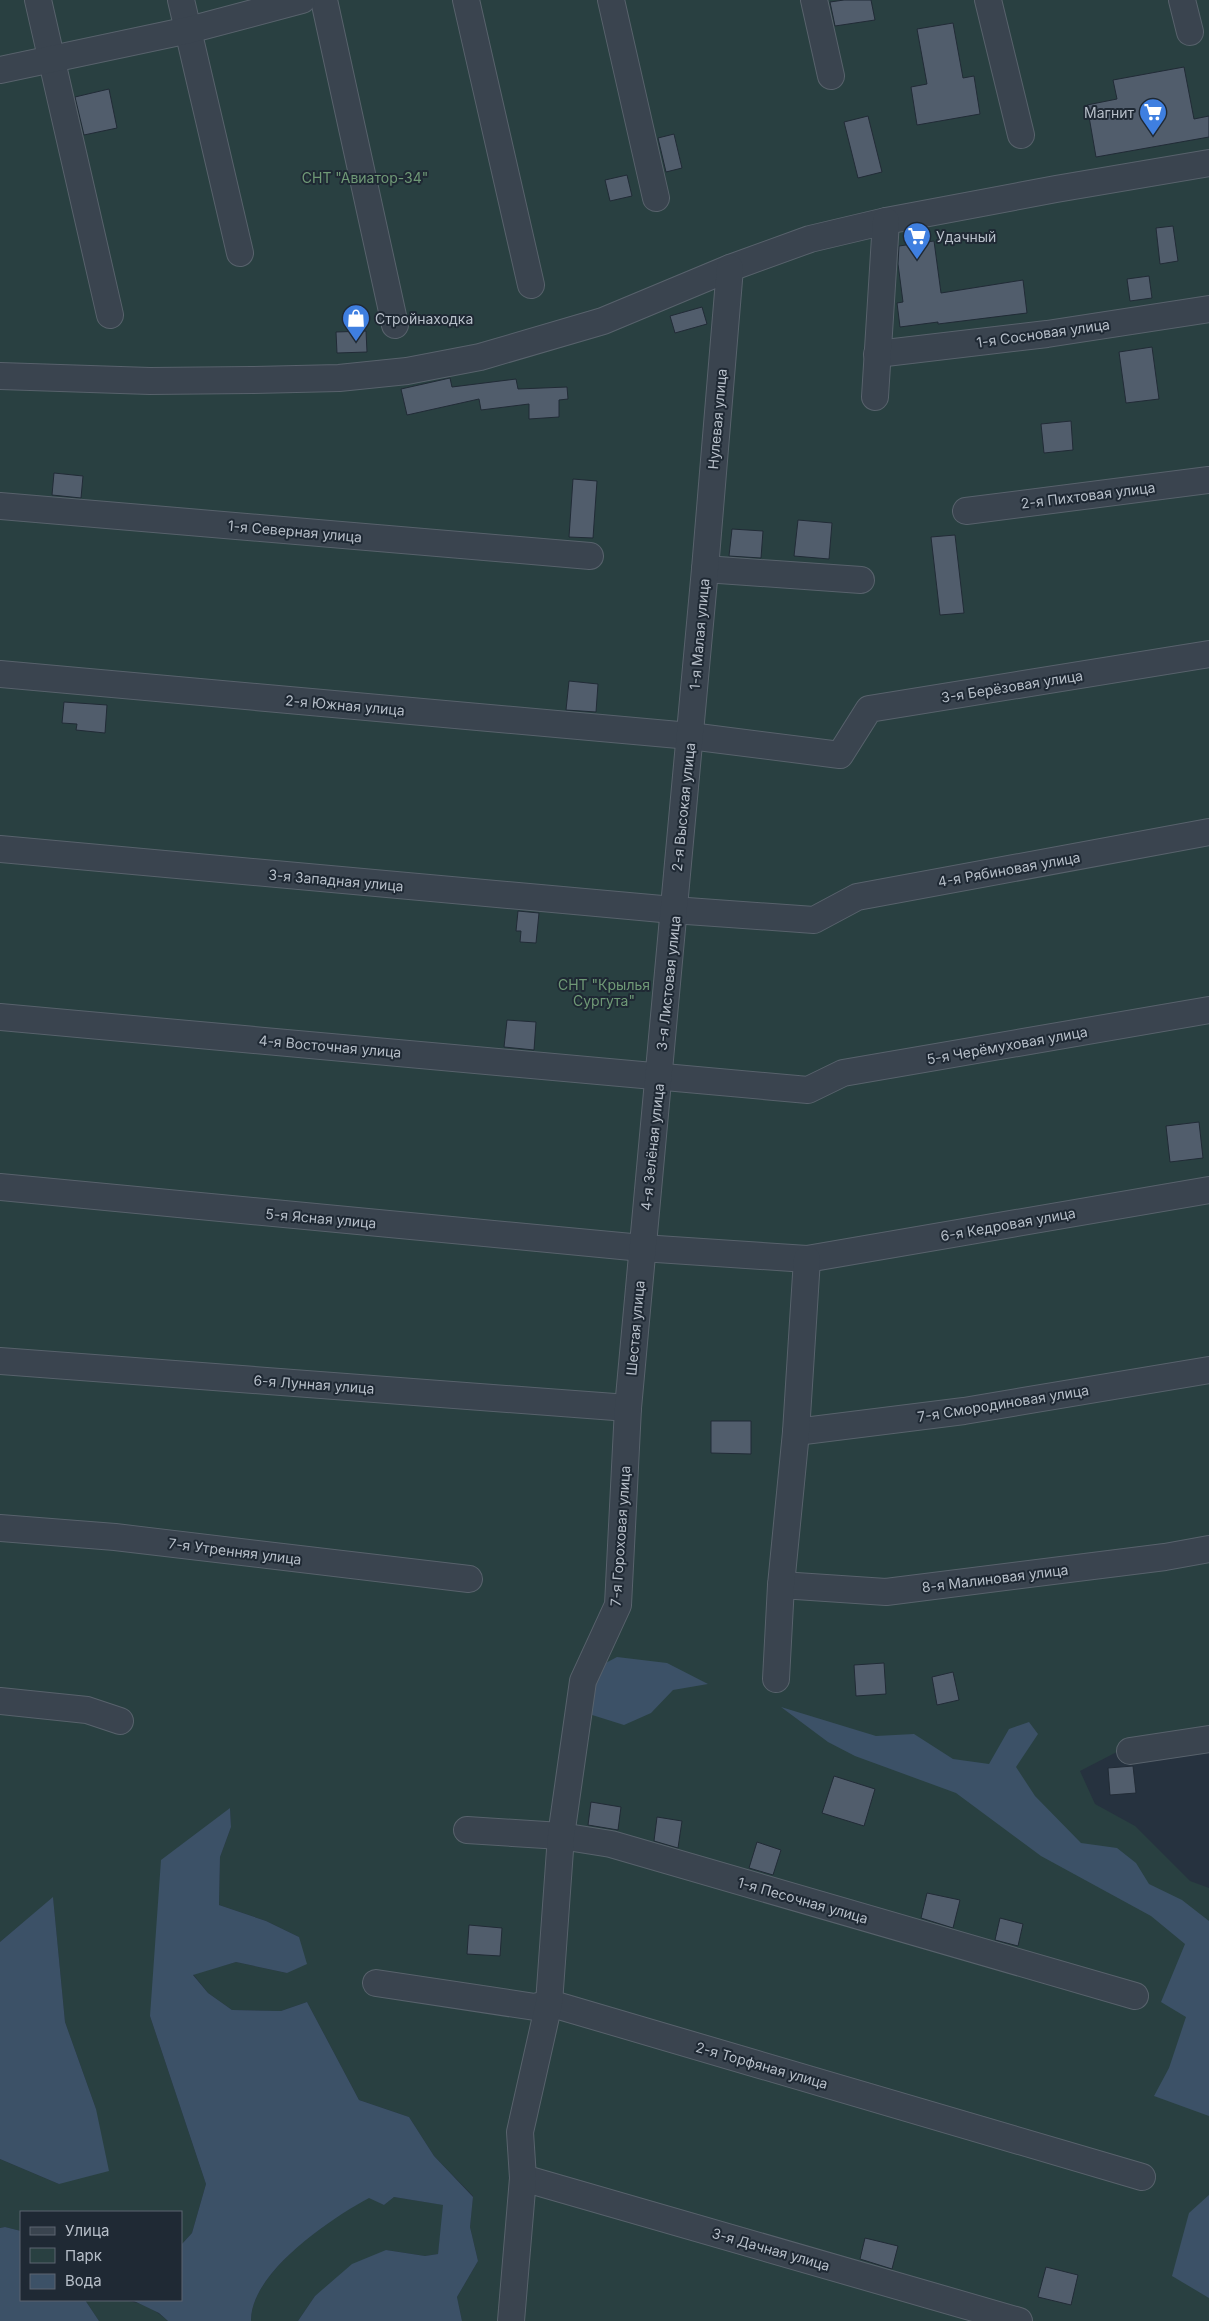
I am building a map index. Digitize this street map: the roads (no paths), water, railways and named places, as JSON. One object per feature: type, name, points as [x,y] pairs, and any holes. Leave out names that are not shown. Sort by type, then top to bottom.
[{"type":"street","points":[[38,0],[110,315]]},
{"type":"street","points":[[181,0],[240,253]]},
{"type":"street","points":[[0,70],[188,30],[302,0]]},
{"type":"street","points":[[324,0],[395,325]]},
{"type":"street","points":[[466,0],[531,285]]},
{"type":"street","points":[[611,0],[656,198]]},
{"type":"street","points":[[814,0],[831,76]]},
{"type":"street","points":[[988,0],[1021,135]]},
{"type":"street","points":[[1182,0],[1190,32]]},
{"type":"street","points":[[0,376],[150,381],[242,380],[339,378],[407,371],[480,357],[603,321],[730,268],[810,239],[886,221],[1209,163]]},
{"type":"street","points":[[876,397],[886,221]]},
{"type":"street","name":"Нулевая улица","points":[[705,569],[730,268]]},
{"type":"street","name":"1-я Сосновая улица","points":[[878,354],[1047,334],[1209,309]]},
{"type":"street","name":"2-я Пихтовая улица","points":[[966,511],[1209,480]]},
{"type":"street","name":"1-я Северная улица","points":[[0,506],[590,556]]},
{"type":"street","name":"1-я Малая улица","points":[[690,736],[705,569],[861,580]]},
{"type":"street","name":"3-я Берёзовая улица","points":[[840,755],[869,709],[1209,654]]},
{"type":"street","name":"2-я Южная улица","points":[[0,674],[690,736]]},
{"type":"street","name":"2-я Высокая улица","points":[[673,910],[690,736],[840,755]]},
{"type":"street","name":"4-я Рябиновая улица","points":[[814,920],[857,897],[1209,832]]},
{"type":"street","name":"3-я Западная улица","points":[[0,849],[673,910]]},
{"type":"street","name":"3-я Листовая улица","points":[[660,1075],[673,910],[814,920]]},
{"type":"street","name":"5-я Черёмуховая улица","points":[[808,1090],[843,1073],[1209,1010]]},
{"type":"street","name":"4-я Восточная улица","points":[[0,1017],[660,1075]]},
{"type":"street","name":"4-я Зелёная улица","points":[[642,1248],[660,1075],[808,1090]]},
{"type":"street","name":"5-я Ясная улица","points":[[0,1187],[642,1248],[807,1258]]},
{"type":"street","name":"6-я Кедровая улица","points":[[807,1258],[1209,1190]]},
{"type":"street","name":"Шестая улица","points":[[628,1408],[642,1248]]},
{"type":"street","points":[[776,1679],[781,1585],[796,1432],[807,1258]]},
{"type":"street","name":"6-я Лунная улица","points":[[0,1361],[628,1408]]},
{"type":"street","name":"7-я Смородиновая улица","points":[[796,1432],[964,1411],[1209,1370]]},
{"type":"street","name":"7-я Гороховая улица","points":[[511,2321],[522,2178],[520,2132],[549,2003],[561,1836],[582,1681],[618,1605],[628,1408]]},
{"type":"street","name":"7-я Утренняя улица","points":[[0,1528],[115,1536],[469,1579]]},
{"type":"street","name":"8-я Малиновая улица","points":[[781,1585],[886,1592],[1165,1557],[1209,1549]]},
{"type":"street","points":[[0,1701],[87,1710],[120,1721]]},
{"type":"street","points":[[1130,1751],[1209,1740]]},
{"type":"street","name":"1-я Песочная улица","points":[[467,1830],[561,1836],[611,1844],[1135,1996]]},
{"type":"street","name":"2-я Торфяная улица","points":[[376,1982],[535,2007],[549,2003],[1142,2177]]},
{"type":"street","name":"3-я Дачная улица","points":[[522,2178],[1019,2321]]},
{"type":"water","points":[[617,1657],[667,1663],[708,1684],[673,1690],[651,1713],[624,1725],[589,1714],[598,1667]]},
{"type":"water","points":[[781,1707],[876,1736],[914,1734],[953,1759],[989,1764],[1009,1729],[1029,1722],[1038,1734],[1016,1767],[1035,1796],[1081,1843],[1117,1848],[1136,1863],[1149,1884],[1182,1900],[1209,1921],[1209,2116],[1154,2096],[1169,2068],[1186,2017],[1161,2002],[1185,1944],[1151,1916],[1041,1856],[956,1793],[855,1756],[828,1742]]},
{"type":"water","points":[[230,1808],[231,1827],[220,1857],[219,1905],[266,1921],[299,1937],[307,1964],[287,1973],[236,1962],[193,1975],[208,1993],[232,2010],[281,2011],[307,2002],[359,2100],[409,2117],[434,2156],[473,2197],[470,2227],[478,2261],[457,2297],[462,2321],[298,2321],[315,2296],[352,2264],[386,2250],[425,2256],[438,2254],[443,2205],[394,2197],[384,2205],[369,2198],[334,2219],[295,2249],[264,2284],[254,2303],[251,2321],[168,2321],[159,2313],[134,2301],[182,2301],[182,2244],[192,2233],[206,2184],[150,2016],[161,1860]]},
{"type":"water","points":[[53,1897],[65,2022],[96,2109],[109,2171],[59,2184],[0,2159],[0,1942]]},
{"type":"water","points":[[1209,2195],[1209,2298],[1172,2276],[1189,2213]]},
{"type":"water","points":[[5,2227],[20,2231],[20,2301],[86,2301],[99,2321],[0,2321],[0,2228]]},
{"type":"place","name":"Магнит","points":[[1153,136]]},
{"type":"place","name":"Удачный","points":[[917,260]]},
{"type":"place","name":"Стройнаходка","points":[[356,342]]},
{"type":"park label","name":"СНТ \"Авиатор-34\"","points":[[365,177]]},
{"type":"park label","name":"CНТ \"Крылья Сургута\"","points":[[604,992]]}]
